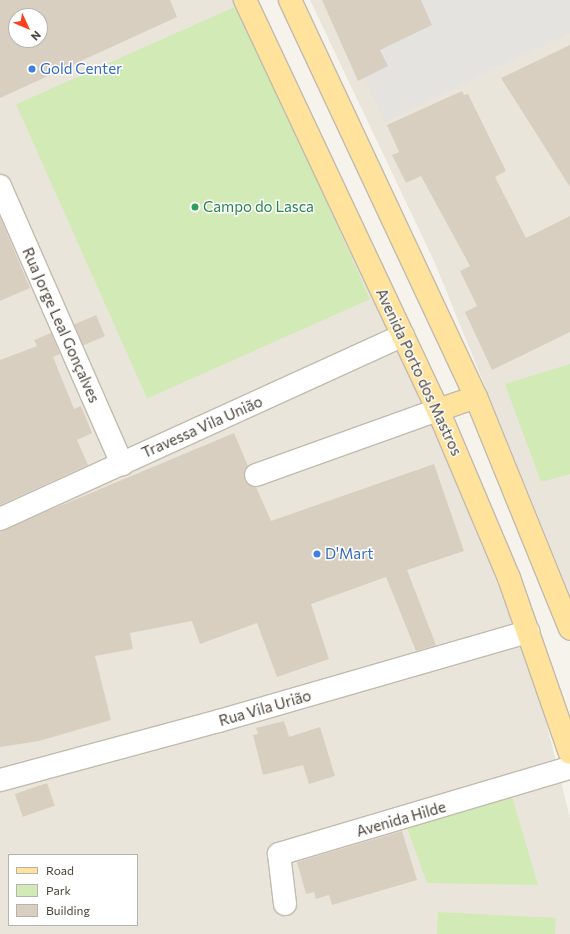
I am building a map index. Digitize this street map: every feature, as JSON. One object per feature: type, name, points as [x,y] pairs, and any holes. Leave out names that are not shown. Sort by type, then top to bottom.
[{"type":"main road","name":"Avenida Porto dos Mastros","points":[[245,0],[438,410],[528,632],[570,753]]},
{"type":"main road","points":[[290,0],[476,397],[564,591],[570,628]]},
{"type":"main road","points":[[438,410],[476,397]]},
{"type":"street","name":"Rua Jorge Leal Gonçalves","points":[[0,186],[122,464]]},
{"type":"street","name":"Travessa Vila União","points":[[0,519],[403,335]]},
{"type":"street","points":[[256,475],[438,410]]},
{"type":"street","name":"Rua Vila Urião","points":[[0,780],[219,722],[528,632]]},
{"type":"street","name":"Avenida Hilde","points":[[285,904],[279,854],[570,768]]},
{"type":"shaded area","points":[[0,0],[253,0],[532,665],[570,818],[570,934],[0,934]]},
{"type":"shaded area","points":[[310,0],[570,0],[570,595],[434,261]]},
{"type":"shaded area","points":[[383,0],[570,0],[570,33],[385,122],[338,22]]},
{"type":"green space","name":"Campo do Lasca","points":[[239,5],[370,299],[147,398],[16,104]]},
{"type":"green space","points":[[570,364],[570,474],[541,482],[505,384]]},
{"type":"green space","points":[[511,793],[538,885],[427,883],[407,828]]},
{"type":"green space","points":[[438,912],[556,918],[555,934],[437,934]]},
{"type":"building","name":"Gold Center","points":[[0,0],[170,0],[177,17],[0,98]]},
{"type":"building","points":[[322,0],[421,0],[432,25],[380,50],[388,66],[358,81]]},
{"type":"building","points":[[570,45],[570,187],[501,78]]},
{"type":"building","points":[[462,91],[464,95],[468,94],[506,171],[495,177],[526,238],[570,216],[570,332],[492,370],[465,312],[477,306],[460,271],[470,266],[421,176],[406,183],[392,155],[399,152],[387,125]]},
{"type":"building","points":[[0,217],[30,288],[0,301]]},
{"type":"building","points":[[96,315],[105,336],[83,346],[74,324]]},
{"type":"building","points":[[51,333],[60,354],[53,357],[74,409],[81,406],[92,433],[77,440],[88,465],[0,505],[0,360],[37,346],[34,340]]},
{"type":"building","points":[[234,433],[248,466],[244,480],[256,487],[271,521],[434,464],[464,551],[407,570],[436,645],[416,651],[386,577],[311,604],[329,659],[277,677],[257,623],[200,644],[192,621],[130,633],[133,649],[95,656],[111,720],[39,741],[0,747],[0,531]]},
{"type":"building","points":[[284,721],[289,737],[320,727],[335,776],[309,784],[303,765],[263,775],[253,735],[258,734],[256,728]]},
{"type":"building","points":[[47,783],[55,806],[23,817],[15,794]]},
{"type":"building","points":[[402,831],[417,880],[332,905],[329,895],[316,899],[314,892],[306,894],[297,862]]},
{"type":"place","name":"Gold Center","points":[[32,69]]},
{"type":"place","name":"Campo do Lasca","points":[[195,207]]},
{"type":"place","name":"D'Mart","points":[[317,554]]}]
